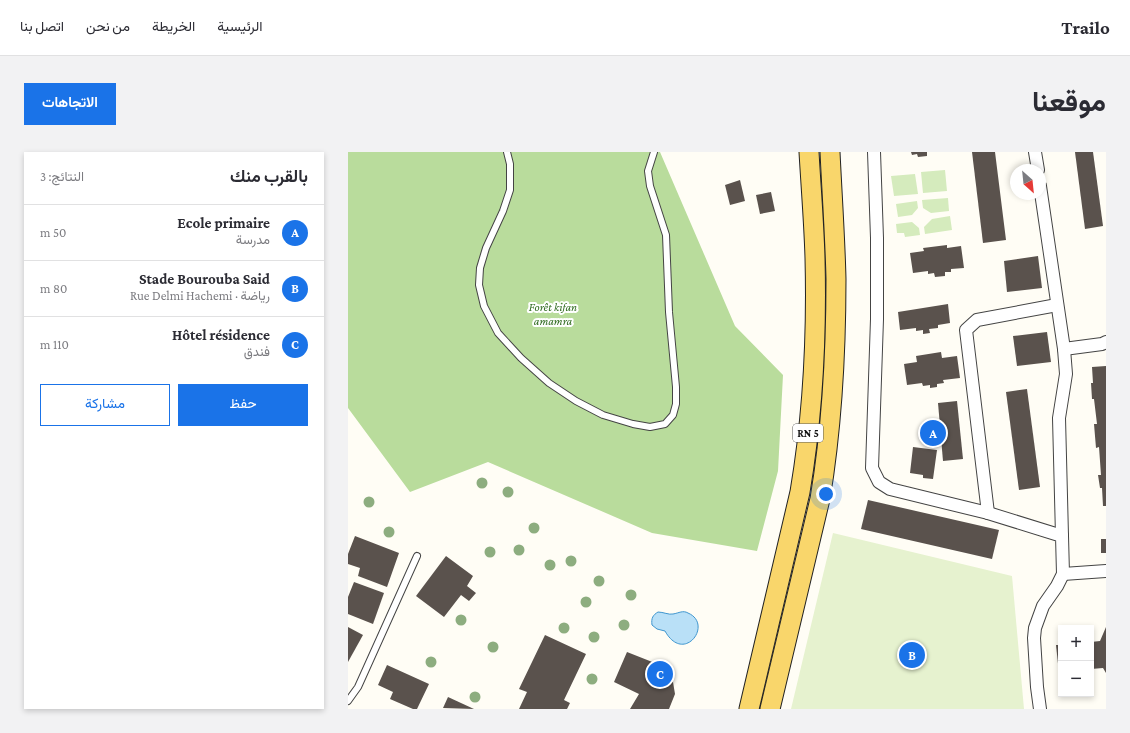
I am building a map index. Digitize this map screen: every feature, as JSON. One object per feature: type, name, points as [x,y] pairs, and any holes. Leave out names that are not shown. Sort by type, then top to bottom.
[{"type":"main road","name":"RN 5","points":[[750,709],[800,492],[805,462],[813,384],[816,327],[815,258],[808,152]]},
{"type":"main road","name":"RN 5","points":[[770,709],[820,499],[825,471],[833,387],[836,278],[830,152]]},
{"type":"street","points":[[874,152],[877,238],[877,319],[872,468],[879,482],[890,489],[988,513],[1062,536]]},
{"type":"street","points":[[1035,152],[1037,164]]},
{"type":"street","points":[[1040,709],[1037,687],[1034,638],[1035,628],[1043,606],[1057,586],[1063,574],[1059,418],[1066,374],[1064,349],[1042,200]]},
{"type":"street","points":[[988,513],[966,330],[977,320],[1057,305]]},
{"type":"street","points":[[1064,349],[1105,344]]},
{"type":"street","points":[[1063,574],[1106,571]]},
{"type":"lane","points":[[507,152],[510,164],[510,190],[503,211],[486,248],[480,268],[479,285],[484,306],[498,333],[521,358],[549,383],[576,401],[603,415],[633,424],[650,427],[664,424],[673,415],[676,399],[669,312],[666,235],[650,186],[648,171],[654,152]]},
{"type":"lane","points":[[348,700],[358,687],[417,556]]},
{"type":"green space","name":"Forêt kifan amamra","points":[[348,152],[660,152],[735,326],[783,375],[778,471],[757,551],[652,533],[488,462],[410,492],[348,408]]},
{"type":"green space","points":[[945,170],[947,191],[923,193],[921,172]]},
{"type":"green space","points":[[915,174],[918,194],[894,196],[891,176]]},
{"type":"green space","points":[[948,198],[949,211],[931,213],[923,208],[922,200]]},
{"type":"green space","points":[[917,201],[918,208],[912,215],[898,217],[896,204]]},
{"type":"green space","points":[[950,216],[952,230],[925,234],[924,227],[932,219]]},
{"type":"green space","points":[[912,222],[919,228],[920,235],[905,237],[904,233],[897,233],[896,224]]},
{"type":"green space","points":[[833,533],[1012,576],[1024,709],[791,709]]},
{"type":"water","points":[[658,612],[671,614],[684,612],[695,618],[698,625],[697,632],[693,639],[687,643],[680,644],[673,640],[665,631],[657,629],[652,625],[652,619]]},
{"type":"building","points":[[911,152],[927,152],[927,156],[918,157],[917,154],[912,155]]},
{"type":"building","points":[[972,152],[995,152],[1006,240],[983,243]]},
{"type":"building","points":[[1075,152],[1093,152],[1103,226],[1085,229]]},
{"type":"building","points":[[740,180],[745,201],[730,205],[725,185]]},
{"type":"building","points":[[771,192],[775,211],[760,214],[756,195]]},
{"type":"building","points":[[947,245],[947,248],[961,246],[964,268],[951,269],[951,272],[945,272],[945,276],[935,277],[934,273],[928,274],[928,271],[913,273],[910,253],[924,251],[923,248]]},
{"type":"building","points":[[1038,256],[1042,288],[1007,292],[1004,261]]},
{"type":"building","points":[[948,304],[950,323],[938,325],[938,328],[929,329],[930,333],[923,334],[923,330],[916,331],[916,328],[900,330],[898,312]]},
{"type":"building","points":[[1047,332],[1051,362],[1017,366],[1013,336]]},
{"type":"building","points":[[941,352],[942,358],[957,356],[960,378],[943,380],[944,383],[937,384],[937,387],[930,388],[930,385],[923,386],[922,383],[907,385],[904,364],[917,362],[916,356]]},
{"type":"building","points":[[1106,366],[1106,506],[1103,506],[1102,488],[1100,488],[1098,475],[1101,475],[1099,447],[1096,448],[1094,424],[1097,424],[1094,399],[1092,399],[1091,383],[1093,383],[1092,367]]},
{"type":"building","points":[[1027,389],[1040,487],[1019,490],[1006,392]]},
{"type":"building","points":[[957,401],[963,459],[943,461],[938,403]]},
{"type":"building","points":[[913,447],[937,450],[933,479],[923,478],[923,475],[910,473]]},
{"type":"building","points":[[868,500],[999,530],[992,559],[861,529]]},
{"type":"building","points":[[355,536],[399,553],[387,587],[358,576],[360,568],[348,564],[348,554]]},
{"type":"building","points":[[1101,539],[1106,539],[1106,553],[1101,553]]},
{"type":"building","points":[[446,556],[473,576],[467,586],[476,593],[469,601],[461,595],[444,617],[416,596]]},
{"type":"building","points":[[354,582],[384,593],[373,624],[348,614],[348,597]]},
{"type":"building","points":[[348,627],[363,635],[348,662]]},
{"type":"building","points":[[1106,627],[1106,673],[1103,668],[1094,669],[1094,642],[1100,641]]},
{"type":"building","points":[[545,635],[586,654],[564,700],[570,703],[567,709],[519,709],[527,692],[519,689]]},
{"type":"building","points":[[1056,645],[1058,645],[1058,664]]},
{"type":"building","points":[[627,652],[665,667],[673,682],[675,694],[669,709],[630,709],[639,694],[614,682]]},
{"type":"building","points":[[387,665],[429,684],[417,709],[413,709],[390,699],[393,692],[378,685]]},
{"type":"building","points":[[448,697],[474,709],[443,708]]},
{"type":"place","name":"Ecole primaire","points":[[933,433]]},
{"type":"place","name":"Stade Bourouba Said","points":[[912,655]]},
{"type":"place","name":"Hôtel résidence","points":[[660,674]]}]
